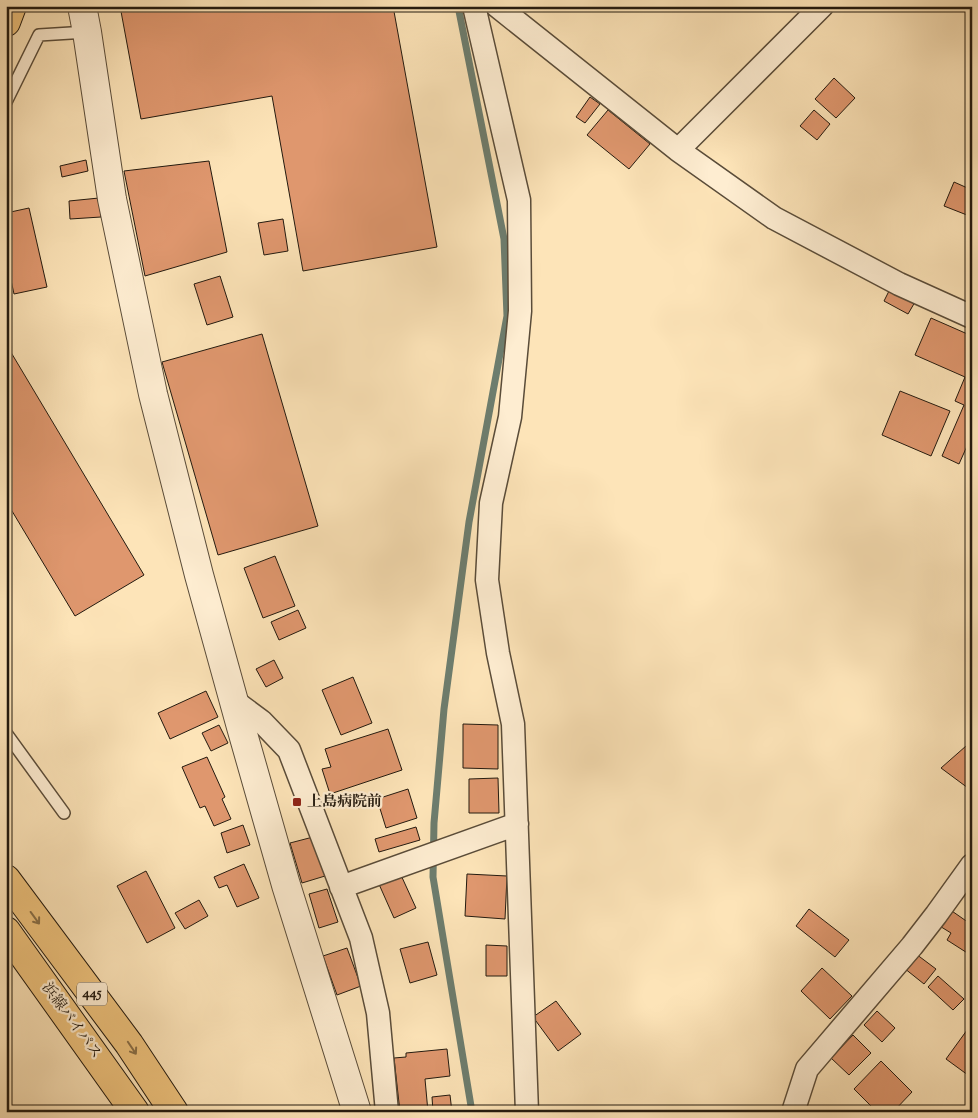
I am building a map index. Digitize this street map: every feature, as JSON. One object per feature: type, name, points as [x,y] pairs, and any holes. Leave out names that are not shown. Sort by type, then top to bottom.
[{"type":"highway","points":[[6,22],[12,6]]},
{"type":"highway","name":"445","points":[[6,878],[129,1044],[174,1112]]},
{"type":"highway","name":"浜線バイパス","points":[[6,931],[135,1112]]},
{"type":"street","points":[[474,6],[519,200],[520,311],[510,417],[491,503],[487,580],[498,653],[514,724],[527,1112]]},
{"type":"street","points":[[497,6],[678,150],[774,218],[899,284],[972,317]]},
{"type":"street","points":[[678,150],[822,6]]},
{"type":"street","points":[[85,19],[112,199],[153,394],[199,575],[286,885],[357,1112]]},
{"type":"street","points":[[234,701],[261,721],[289,750],[361,938],[378,1013],[387,1112]]},
{"type":"street","points":[[341,886],[518,824]]},
{"type":"street","points":[[794,1112],[807,1068],[912,946],[972,864]]},
{"type":"lane","points":[[6,102],[38,35],[85,19]]},
{"type":"lane","points":[[6,733],[64,814]]},
{"type":"building","points":[[120,6],[393,6],[437,247],[303,271],[272,96],[141,119]]},
{"type":"building","points":[[834,78],[855,98],[836,118],[815,99]]},
{"type":"building","points":[[590,97],[600,104],[585,123],[576,117]]},
{"type":"building","points":[[608,110],[650,144],[629,169],[587,135]]},
{"type":"building","points":[[814,110],[830,124],[817,140],[800,126]]},
{"type":"building","points":[[86,160],[88,171],[62,177],[60,166]]},
{"type":"building","points":[[209,161],[227,252],[145,276],[124,171]]},
{"type":"building","points":[[954,182],[972,190],[972,217],[944,206]]},
{"type":"building","points":[[99,198],[101,217],[70,219],[69,201]]},
{"type":"building","points":[[29,208],[47,287],[14,294],[6,257],[6,213]]},
{"type":"building","points":[[283,219],[288,251],[264,255],[258,223]]},
{"type":"building","points":[[220,276],[233,317],[207,325],[194,284]]},
{"type":"building","points":[[890,289],[915,302],[908,314],[884,301]]},
{"type":"building","points":[[931,318],[972,336],[972,435],[959,464],[942,456],[964,405],[955,401],[965,377],[915,355]]},
{"type":"building","points":[[262,334],[318,526],[218,555],[162,362]]},
{"type":"building","points":[[6,344],[144,575],[75,616],[6,501]]},
{"type":"building","points":[[900,391],[950,411],[931,456],[882,435]]},
{"type":"building","points":[[275,556],[295,606],[263,618],[244,568]]},
{"type":"building","points":[[298,610],[306,628],[279,640],[271,622]]},
{"type":"building","points":[[274,660],[283,678],[266,687],[256,669]]},
{"type":"building","points":[[353,677],[372,723],[341,735],[322,690]]},
{"type":"building","points":[[206,691],[218,717],[170,739],[158,713]]},
{"type":"building","points":[[463,724],[498,725],[498,769],[463,768]]},
{"type":"building","points":[[219,725],[228,743],[211,751],[202,733]]},
{"type":"building","points":[[388,729],[402,770],[330,794],[322,769],[331,767],[325,749]]},
{"type":"building","points":[[966,746],[972,750],[972,791],[941,768]]},
{"type":"building","points":[[207,757],[225,797],[222,799],[231,819],[214,826],[205,806],[200,808],[182,767]]},
{"type":"building","points":[[498,778],[499,813],[469,813],[469,779]]},
{"type":"building","points":[[408,789],[417,818],[386,828],[377,799]]},
{"type":"building","points":[[243,825],[250,845],[227,853],[221,833]]},
{"type":"building","points":[[416,827],[420,840],[379,852],[375,839]]},
{"type":"building","points":[[313,837],[325,876],[302,883],[290,843]]},
{"type":"building","points":[[244,864],[259,898],[237,907],[227,885],[219,888],[214,877]]},
{"type":"building","points":[[146,871],[175,928],[147,943],[117,886]]},
{"type":"building","points":[[400,873],[416,908],[394,918],[378,882]]},
{"type":"building","points":[[467,874],[507,876],[505,919],[465,916]]},
{"type":"building","points":[[327,889],[338,922],[319,928],[309,894]]},
{"type":"building","points":[[199,900],[208,916],[185,929],[175,913]]},
{"type":"building","points":[[809,909],[849,940],[835,957],[796,926]]},
{"type":"building","points":[[949,909],[972,925],[972,956],[947,940],[951,933],[938,925]]},
{"type":"building","points":[[428,942],[437,975],[410,983],[400,949]]},
{"type":"building","points":[[486,945],[507,946],[507,976],[486,976]]},
{"type":"building","points":[[347,948],[361,986],[337,995],[323,956]]},
{"type":"building","points":[[916,954],[936,969],[924,984],[904,968]]},
{"type":"building","points":[[822,968],[852,996],[830,1019],[801,991]]},
{"type":"building","points":[[938,976],[964,999],[953,1010],[928,987]]},
{"type":"building","points":[[556,1001],[581,1034],[558,1051],[533,1017]]},
{"type":"building","points":[[877,1011],[895,1028],[882,1042],[864,1025]]},
{"type":"building","points":[[970,1026],[972,1027],[972,1078],[946,1059]]},
{"type":"building","points":[[853,1035],[871,1053],[849,1075],[831,1058]]},
{"type":"building","points":[[447,1049],[450,1076],[425,1079],[428,1112],[400,1112],[394,1058],[406,1057],[406,1053]]},
{"type":"building","points":[[881,1061],[912,1092],[893,1112],[877,1112],[854,1089]]},
{"type":"building","points":[[450,1095],[452,1112],[433,1112],[432,1097]]},
{"type":"waterway","points":[[458,6],[504,239],[507,316],[469,522],[444,709],[434,823],[433,877],[472,1112]]},
{"type":"place","name":"上島病院前","points":[[297,802]]}]
